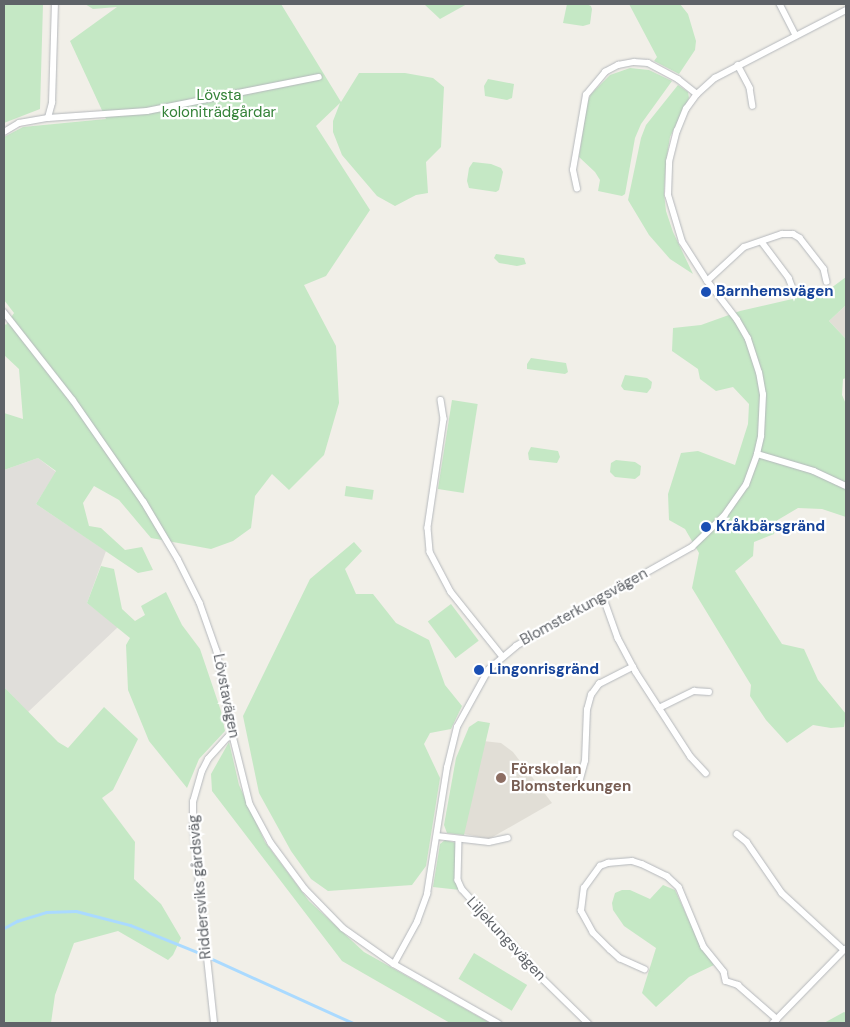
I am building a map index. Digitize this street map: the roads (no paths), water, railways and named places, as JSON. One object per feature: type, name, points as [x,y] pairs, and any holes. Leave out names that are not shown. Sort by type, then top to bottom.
[{"type":"street","points":[[48,118],[52,104],[55,4]]},
{"type":"street","points":[[780,4],[796,35]]},
{"type":"street","name":"Blomsterkungsvägen","points":[[394,964],[425,902],[447,768],[457,727],[489,669],[516,646],[692,547],[737,500],[746,485],[757,454],[763,416],[763,395],[755,357],[737,320],[707,281],[682,242],[671,212],[668,195],[669,162],[677,131],[686,109],[697,94],[715,78],[846,10]]},
{"type":"street","points":[[577,189],[574,170],[586,95],[605,72],[618,65],[634,62],[648,63],[678,79],[697,94]]},
{"type":"street","points":[[738,65],[748,82],[753,106]]},
{"type":"street","points":[[4,132],[19,123],[48,118],[147,111],[319,77]]},
{"type":"street","points":[[707,281],[744,247],[782,234],[796,235],[824,269],[827,282]]},
{"type":"street","points":[[762,242],[789,278],[794,291]]},
{"type":"street","name":"Lövstavägen","points":[[4,312],[73,400],[144,502],[178,559],[200,603],[217,651],[232,732],[250,804],[271,843],[304,889],[343,928],[394,964],[498,1023]]},
{"type":"street","points":[[441,400],[444,419],[428,528],[430,552],[451,592],[503,657]]},
{"type":"street","points":[[757,454],[814,471],[846,486]]},
{"type":"street","points":[[603,596],[618,638],[633,667],[691,757],[706,773]]},
{"type":"street","points":[[579,783],[584,761],[589,698],[599,684],[633,667]]},
{"type":"street","points":[[659,708],[694,691],[709,692]]},
{"type":"street","name":"Riddersviks gårdsväg","points":[[214,1023],[193,828],[193,802],[202,771],[208,759],[232,732]]},
{"type":"street","points":[[645,970],[620,959],[610,950],[593,933],[581,911],[584,888],[600,866],[608,863],[632,861],[667,876],[679,887],[704,947],[724,972],[726,981],[738,985],[775,1021],[845,948],[782,893],[747,842],[738,834]]},
{"type":"street","points":[[437,836],[489,842],[508,838]]},
{"type":"street","name":"Liljekungsvägen","points":[[459,839],[458,876],[462,889],[537,972],[588,1023]]},
{"type":"waterway","points":[[4,928],[17,921],[46,912],[76,911],[130,925],[200,953]]},
{"type":"waterway","points":[[212,959],[353,1023]]},
{"type":"place","name":"Barnhemsvägen","points":[[706,292]]},
{"type":"place","name":"Kråkbärsgränd","points":[[706,527]]},
{"type":"place","name":"Lingonrisgränd","points":[[479,670]]},
{"type":"place","name":"Förskolan Blomsterkungen","points":[[501,778]]},
{"type":"park label","name":"Lövsta koloniträdgårdar","points":[[219,104]]}]
